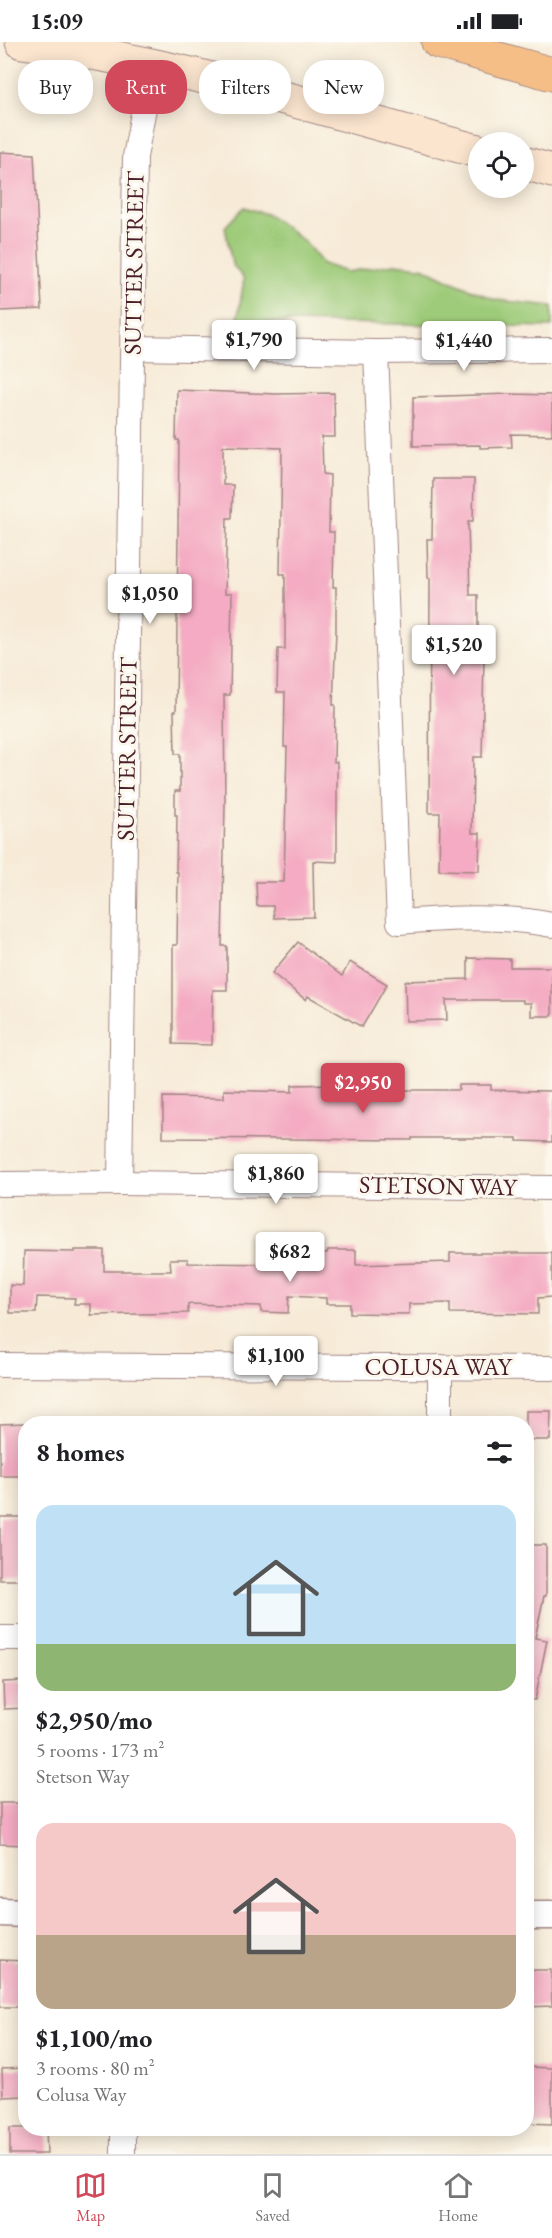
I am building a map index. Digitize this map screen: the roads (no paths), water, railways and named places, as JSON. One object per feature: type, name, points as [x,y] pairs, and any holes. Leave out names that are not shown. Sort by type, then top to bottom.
[{"type":"highway","points":[[438,42],[552,74]]},
{"type":"main road","points":[[22,42],[128,60]]},
{"type":"main road","points":[[187,72],[280,95],[468,148]]},
{"type":"main road","points":[[534,166],[552,171]]},
{"type":"street","name":"SUTTER STREET","points":[[120,1183],[135,157],[143,114]]},
{"type":"street","points":[[133,348],[376,352],[552,350]]},
{"type":"street","points":[[376,352],[399,922],[463,917],[552,925]]},
{"type":"street","name":"STETSON WAY","points":[[0,1184],[120,1183],[552,1188]]},
{"type":"street","name":"COLUSA WAY","points":[[0,1365],[552,1368]]},
{"type":"street","points":[[440,1367],[440,1416]]},
{"type":"street","points":[[0,1638],[18,1638]]},
{"type":"street","points":[[0,1912],[18,1912]]},
{"type":"street","points":[[534,1915],[552,1915]]},
{"type":"street","points":[[123,2136],[123,2154]]}]
